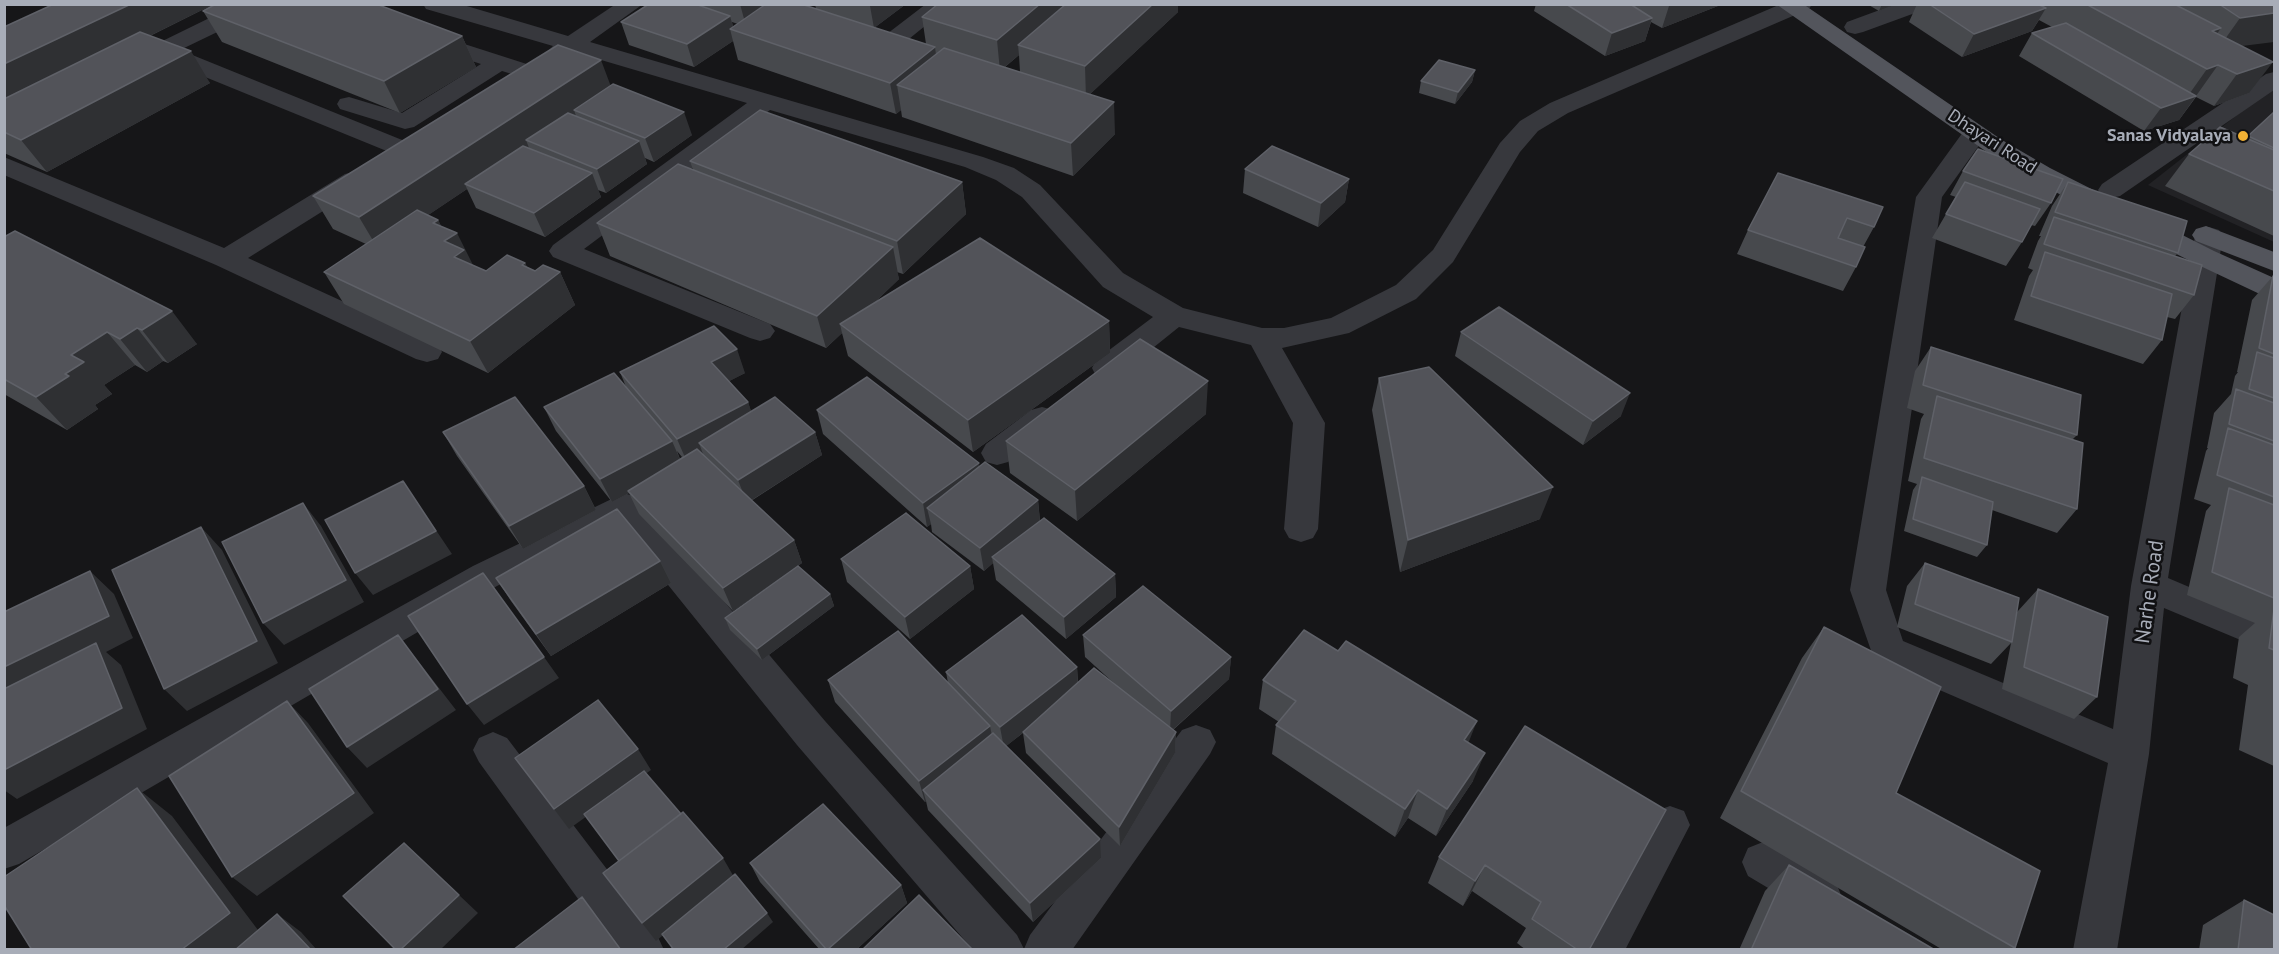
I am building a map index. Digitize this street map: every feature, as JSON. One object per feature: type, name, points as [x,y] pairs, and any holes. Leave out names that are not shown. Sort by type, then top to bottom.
[{"type":"main road","name":"Dhayari Road","points":[[1823,4],[2030,148],[2111,190],[2274,289]]},
{"type":"main road","name":"Dhayari Road","points":[[1794,6],[1975,133],[2042,174],[2207,247],[2274,262]]},
{"type":"street","points":[[130,66],[257,4]]},
{"type":"street","points":[[434,4],[974,162],[1005,174],[1031,191],[1113,280],[1174,316],[1262,338],[1284,338],[1339,326],[1406,292],[1443,256],[1509,148],[1529,126],[1559,108],[1794,6]]},
{"type":"street","points":[[226,259],[572,45],[632,4]]},
{"type":"street","points":[[930,58],[887,45],[941,4]]},
{"type":"street","points":[[1855,27],[1918,4]]},
{"type":"street","points":[[401,30],[528,72]]},
{"type":"street","points":[[160,51],[403,149]]},
{"type":"street","points":[[349,104],[405,122],[499,63]]},
{"type":"street","points":[[2111,190],[2274,79]]},
{"type":"street","points":[[760,331],[563,251],[765,102]]},
{"type":"street","points":[[1975,133],[1929,197],[1868,590],[1888,651],[2129,754]]},
{"type":"street","points":[[4,165],[226,259],[427,352]]},
{"type":"street","name":"Narhe Road","points":[[2095,950],[2129,754],[2149,586],[2207,247]]},
{"type":"street","points":[[996,453],[1174,316]]},
{"type":"street","points":[[1262,338],[1309,423],[1301,529]]},
{"type":"street","points":[[4,850],[485,576],[624,507],[811,733],[1002,950]]},
{"type":"street","points":[[2149,586],[2274,639]]},
{"type":"street","points":[[1046,950],[1196,742]]},
{"type":"street","points":[[493,750],[642,950]]},
{"type":"street","points":[[1601,950],[1670,825]]},
{"type":"street","points":[[1763,862],[1852,915]]},
{"type":"shaded area","name":"Sanas Vidyalaya","points":[[2274,86],[2274,242],[2148,185]]},
{"type":"building","points":[[54,4],[131,4],[4,64],[4,27]]},
{"type":"building","points":[[216,4],[376,4],[462,36],[384,81],[203,11]]},
{"type":"building","points":[[649,4],[695,4],[730,16],[687,44],[621,22]]},
{"type":"building","points":[[766,4],[801,4],[935,47],[890,83],[730,29]]},
{"type":"building","points":[[938,4],[1040,4],[997,40],[922,17]]},
{"type":"building","points":[[1066,4],[1153,4],[1085,66],[1018,45]]},
{"type":"building","points":[[1566,4],[1630,4],[1652,18],[1612,33]]},
{"type":"building","points":[[1929,4],[2037,4],[2046,8],[1974,34]]},
{"type":"building","points":[[2086,4],[2174,4],[2221,28],[2212,31],[2273,62],[2237,74],[2218,65],[2207,69]]},
{"type":"building","points":[[2219,4],[2274,4],[2274,13],[2240,18]]},
{"type":"building","points":[[2066,23],[2196,96],[2161,108],[2032,33]]},
{"type":"building","points":[[140,32],[191,51],[21,140],[4,132],[4,99]]},
{"type":"building","points":[[558,45],[601,60],[359,217],[313,196]]},
{"type":"building","points":[[944,48],[1114,102],[1071,143],[897,85]]},
{"type":"building","points":[[1439,60],[1475,70],[1458,92],[1421,81]]},
{"type":"building","points":[[613,84],[684,112],[645,138],[574,110]]},
{"type":"building","points":[[760,110],[962,182],[897,241],[690,161]]},
{"type":"building","points":[[2274,112],[2274,148],[2248,136]]},
{"type":"building","points":[[568,113],[639,141],[597,169],[526,140]]},
{"type":"building","points":[[2220,127],[2274,150],[2274,191],[2189,154]]},
{"type":"building","points":[[523,146],[592,173],[534,213],[465,184]]},
{"type":"building","points":[[1272,146],[1349,179],[1321,203],[1245,169]]},
{"type":"building","points":[[1978,149],[2063,179],[2051,203],[1963,171]]},
{"type":"building","points":[[678,164],[893,247],[817,316],[597,223]]},
{"type":"building","points":[[1778,173],[1883,207],[1874,227],[1847,218],[1838,238],[1865,247],[1856,267],[1748,230]]},
{"type":"building","points":[[1965,182],[2040,209],[2022,242],[1946,214]]},
{"type":"building","points":[[2068,182],[2187,221],[2178,253],[2055,212]]},
{"type":"building","points":[[417,210],[438,220],[433,223],[457,233],[444,241],[464,250],[454,257],[486,271],[507,255],[525,263],[522,265],[535,271],[543,265],[560,272],[470,341],[324,272]]},
{"type":"building","points":[[2054,217],[2202,265],[2194,295],[2044,244]]},
{"type":"building","points":[[15,231],[172,311],[142,330],[137,328],[120,339],[107,332],[71,355],[84,362],[65,374],[69,376],[36,397],[4,379],[4,237]]},
{"type":"building","points":[[980,238],[1109,321],[968,420],[840,324]]},
{"type":"building","points":[[2045,252],[2172,294],[2162,340],[2031,296]]},
{"type":"building","points":[[2274,277],[2274,354],[2259,348]]},
{"type":"building","points":[[1499,307],[1630,393],[1593,421],[1461,332]]},
{"type":"building","points":[[714,326],[737,349],[711,362],[748,402],[677,439],[620,372]]},
{"type":"building","points":[[1140,339],[1208,381],[1075,490],[1006,441]]},
{"type":"building","points":[[1931,347],[2081,395],[2077,435],[1923,385]]},
{"type":"building","points":[[2257,352],[2274,358],[2274,398],[2249,389]]},
{"type":"building","points":[[1429,367],[1553,487],[1408,540],[1379,378]]},
{"type":"building","points":[[614,373],[672,441],[600,479],[544,407]]},
{"type":"building","points":[[867,377],[979,463],[923,503],[817,410]]},
{"type":"building","points":[[2236,389],[2274,403],[2274,441],[2229,424]]},
{"type":"building","points":[[1937,396],[2083,443],[2077,509],[1924,458]]},
{"type":"building","points":[[515,397],[584,486],[509,526],[443,432]]},
{"type":"building","points":[[775,397],[815,432],[738,480],[699,443]]},
{"type":"building","points":[[2228,428],[2274,445],[2274,497],[2217,475]]},
{"type":"building","points":[[697,449],[794,540],[723,588],[628,491]]},
{"type":"building","points":[[985,462],[1038,500],[980,548],[927,508]]},
{"type":"building","points":[[1922,477],[1993,502],[1987,545],[1913,519]]},
{"type":"building","points":[[403,481],[436,531],[355,573],[325,520]]},
{"type":"building","points":[[2229,488],[2274,505],[2274,598],[2212,572]]},
{"type":"building","points":[[303,503],[346,580],[263,623],[222,542]]},
{"type":"building","points":[[617,509],[660,561],[536,634],[496,578]]},
{"type":"building","points":[[906,513],[970,566],[905,617],[841,559]]},
{"type":"building","points":[[1044,518],[1115,574],[1064,617],[992,557]]},
{"type":"building","points":[[201,527],[257,641],[164,689],[112,570]]},
{"type":"building","points":[[1925,563],[2019,598],[2012,642],[1915,604]]},
{"type":"building","points":[[798,566],[830,594],[757,649],[725,618]]},
{"type":"building","points":[[90,571],[109,616],[4,667],[4,612]]},
{"type":"building","points":[[483,573],[544,657],[467,704],[408,616]]},
{"type":"building","points":[[1143,586],[1231,657],[1171,711],[1083,635]]},
{"type":"building","points":[[2038,589],[2108,617],[2097,697],[2024,667]]},
{"type":"building","points":[[2274,609],[2274,650],[2269,648]]},
{"type":"building","points":[[1022,615],[1077,667],[1000,727],[946,672]]},
{"type":"building","points":[[1824,627],[1941,687],[1896,793],[2040,871],[2015,948],[1741,791]]},
{"type":"building","points":[[1304,630],[1338,651],[1346,641],[1477,721],[1464,740],[1485,753],[1447,809],[1418,790],[1405,809],[1276,725],[1296,701],[1263,680]]},
{"type":"building","points":[[898,631],[990,726],[919,781],[828,680]]},
{"type":"building","points":[[398,635],[438,689],[347,747],[309,689]]},
{"type":"building","points":[[96,643],[122,708],[4,770],[4,689]]},
{"type":"building","points":[[1094,668],[1176,732],[1119,827],[1023,732]]},
{"type":"building","points":[[598,700],[638,749],[554,809],[515,758]]},
{"type":"building","points":[[287,701],[354,793],[232,877],[169,776]]},
{"type":"building","points":[[1525,726],[1666,810],[1589,950],[1578,950],[1532,919],[1541,902],[1485,865],[1475,881],[1439,857]]},
{"type":"building","points":[[993,733],[1100,839],[1030,903],[923,790]]},
{"type":"building","points":[[644,771],[681,814],[619,861],[584,814]]},
{"type":"building","points":[[137,788],[230,913],[181,950],[32,950],[4,905],[4,877]]},
{"type":"building","points":[[823,804],[901,885],[827,950],[750,863]]},
{"type":"building","points":[[683,812],[723,858],[642,923],[603,873]]},
{"type":"building","points":[[404,843],[459,895],[400,950],[396,950],[343,896]]},
{"type":"building","points":[[1789,865],[1935,950],[1751,950]]},
{"type":"building","points":[[735,874],[767,913],[723,950],[674,950],[662,934]]},
{"type":"building","points":[[919,895],[973,950],[862,950]]},
{"type":"building","points":[[582,897],[621,950],[513,950]]},
{"type":"building","points":[[2244,900],[2274,915],[2274,950],[2238,950]]},
{"type":"building","points":[[277,914],[311,950],[235,950]]},
{"type":"place","name":"Sanas Vidyalaya","points":[[2243,136]]}]
